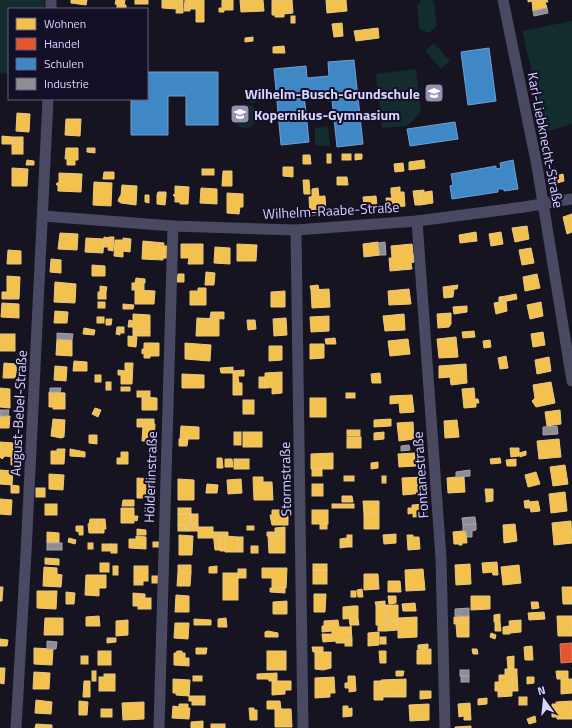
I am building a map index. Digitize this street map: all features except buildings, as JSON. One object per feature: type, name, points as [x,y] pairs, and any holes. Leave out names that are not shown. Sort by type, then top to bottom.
[{"type":"street","name":"Karl-Liebknecht-Straße","points":[[503,0],[544,204],[572,381]]},
{"type":"street","name":"August-Bebel-Straße","points":[[16,728],[48,100]]},
{"type":"street","name":"Wilhelm-Raabe-Straße","points":[[43,216],[173,226],[296,230],[417,221],[572,199]]},
{"type":"street","name":"Fontanestraße","points":[[417,221],[441,558],[445,728]]},
{"type":"street","name":"Hölderlinstraße","points":[[158,728],[173,226]]},
{"type":"street","name":"Stormstraße","points":[[296,230],[303,728]]},
{"type":"green space","points":[[0,0],[45,0],[44,8],[8,8],[8,74],[0,73]]},
{"type":"green space","points":[[421,0],[431,0],[434,3],[437,26],[429,33],[419,29],[417,5]]},
{"type":"green space","points":[[572,21],[572,124],[546,132],[522,31]]},
{"type":"green space","points":[[434,43],[450,61],[441,69],[425,51]]},
{"type":"green space","points":[[416,69],[421,112],[407,126],[382,128],[376,74]]},
{"type":"green space","points":[[252,89],[257,91],[259,96],[257,101],[252,103],[247,101],[245,96],[247,91]]},
{"type":"green space","points":[[245,104],[254,107],[257,116],[254,125],[245,128],[236,125],[233,116],[236,107]]},
{"type":"green space","points":[[328,126],[330,146],[315,145],[315,128]]},
{"type":"place","name":"Wilhelm-Busch-Grundschule","points":[[434,93]]},
{"type":"place","name":"Kopernikus-Gymnasium","points":[[240,114]]}]
